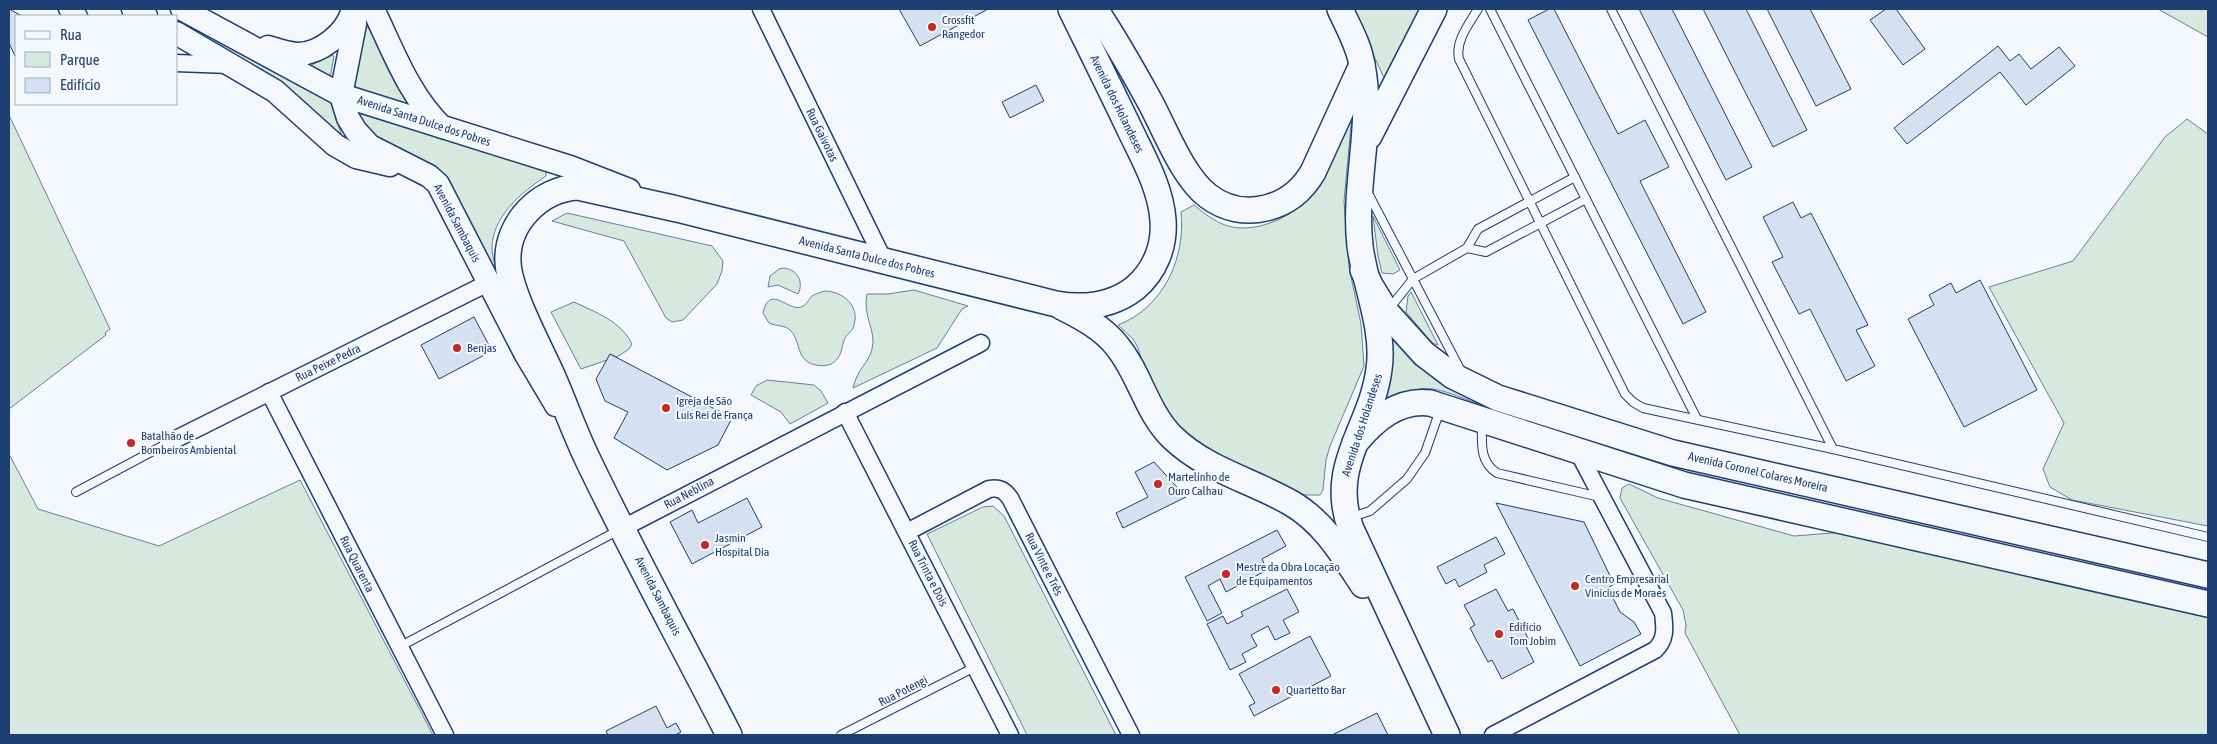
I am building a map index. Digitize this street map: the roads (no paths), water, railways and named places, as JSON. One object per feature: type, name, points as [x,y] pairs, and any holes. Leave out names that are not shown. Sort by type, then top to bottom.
[{"type":"main road","points":[[133,9],[144,15]]},
{"type":"main road","name":"Avenida Santa Dulce dos Pobres","points":[[182,9],[341,95],[570,166],[677,210]]},
{"type":"main road","points":[[235,39],[292,53],[310,52],[331,40],[348,23],[367,9]]},
{"type":"main road","points":[[341,95],[355,24],[367,9]]},
{"type":"main road","points":[[367,9],[416,95],[425,109],[442,127]]},
{"type":"main road","name":"Avenida dos Holandeses","points":[[1056,304],[1081,307],[1097,305],[1128,293],[1140,284],[1153,267],[1159,253],[1164,231],[1160,202],[1148,169],[1070,9]]},
{"type":"main road","points":[[1095,9],[1128,62],[1191,176],[1207,196],[1226,206],[1237,209],[1272,207],[1290,198],[1302,188],[1313,172],[1362,65]]},
{"type":"main road","points":[[1340,9],[1357,46],[1362,65],[1367,109],[1360,170]]},
{"type":"main road","points":[[1360,170],[1374,124],[1434,9]]},
{"type":"main road","points":[[178,35],[232,65],[283,97],[329,140],[349,153],[364,159],[424,174]]},
{"type":"main road","name":"Avenida Sambaquis","points":[[341,95],[352,125],[365,141],[376,150],[435,180],[441,188],[525,354],[587,458],[729,735]]},
{"type":"main road","name":"Avenida Coronel Colares Moreira","points":[[1360,170],[1357,210],[1363,270],[1373,291],[1382,322],[1440,367],[1467,384],[1498,398],[1672,453],[2208,576]]},
{"type":"main road","name":"Avenida Santa Dulce dos Pobres","points":[[563,189],[578,187],[590,189],[1056,304]]},
{"type":"main road","name":"Avenida Sambaquis","points":[[563,189],[534,205],[518,222],[508,247],[508,267],[520,303],[587,458]]},
{"type":"main road","points":[[1056,304],[1092,324],[1118,347],[1156,418],[1183,446],[1220,470],[1292,503],[1321,527],[1339,548],[1417,672]]},
{"type":"main road","name":"Avenida dos Holandeses","points":[[1382,322],[1378,377],[1355,443],[1344,482],[1343,496],[1347,519],[1447,735]]},
{"type":"main road","points":[[1355,443],[1376,421],[1398,407],[1420,402],[1442,406],[1684,485],[2208,604]]},
{"type":"street","name":"Rua Gaivotas","points":[[761,9],[884,261]]},
{"type":"street","points":[[178,63],[232,65]]},
{"type":"street","name":"Rua Peixe Pedra","points":[[168,443],[488,283]]},
{"type":"street","name":"Rua Neblina","points":[[623,528],[980,343]]},
{"type":"street","name":"Rua Quarenta","points":[[269,392],[446,735]]},
{"type":"street","name":"Rua Trinta e Dois","points":[[845,412],[1010,735]]},
{"type":"street","points":[[1493,735],[1654,650],[1663,640],[1665,632],[1663,613],[1577,450]]},
{"type":"street","name":"Rua Vinte e Três","points":[[907,532],[989,489],[1000,489],[1006,492],[1131,735]]},
{"type":"lane","points":[[1478,9],[1460,41],[1457,51],[1459,59],[1625,394],[1633,402],[1643,408],[1833,449],[2208,538]]},
{"type":"lane","points":[[1490,9],[1697,419]]},
{"type":"lane","points":[[1612,9],[1833,449]]},
{"type":"lane","points":[[1360,170],[1467,384]]},
{"type":"lane","points":[[1382,322],[1413,279],[1468,248],[1478,229],[1575,177]]},
{"type":"lane","points":[[1468,248],[1486,252],[1586,199]]},
{"type":"lane","points":[[1347,519],[1370,511],[1407,479],[1425,453],[1442,406]]},
{"type":"lane","points":[[1483,419],[1483,457],[1490,468],[1497,473],[1601,498]]},
{"type":"lane","points":[[76,492],[168,443]]},
{"type":"lane","name":"Rua Neblina","points":[[399,647],[623,528]]},
{"type":"lane","name":"Rua Potengi","points":[[840,735],[975,667]]},
{"type":"place","name":"Crossfit Rangedor","points":[[932,27]]},
{"type":"place","name":"Benjas","points":[[457,348]]},
{"type":"place","name":"Igreja de São Luís Rei de França","points":[[666,408]]},
{"type":"place","name":"Batalhão de Bombeiros Ambiental","points":[[131,443]]},
{"type":"place","name":"Martelinho de Ouro Calhau","points":[[1158,484]]},
{"type":"place","name":"Jasmin Hospital Dia","points":[[705,545]]},
{"type":"place","name":"Mestre da Obra Locação de Equipamentos","points":[[1226,574]]},
{"type":"place","name":"Centro Empresarial Vinicius de Moraes","points":[[1575,586]]},
{"type":"place","name":"Edifício Tom Jobim","points":[[1499,634]]},
{"type":"place","name":"Quartetto Bar","points":[[1276,690]]}]
